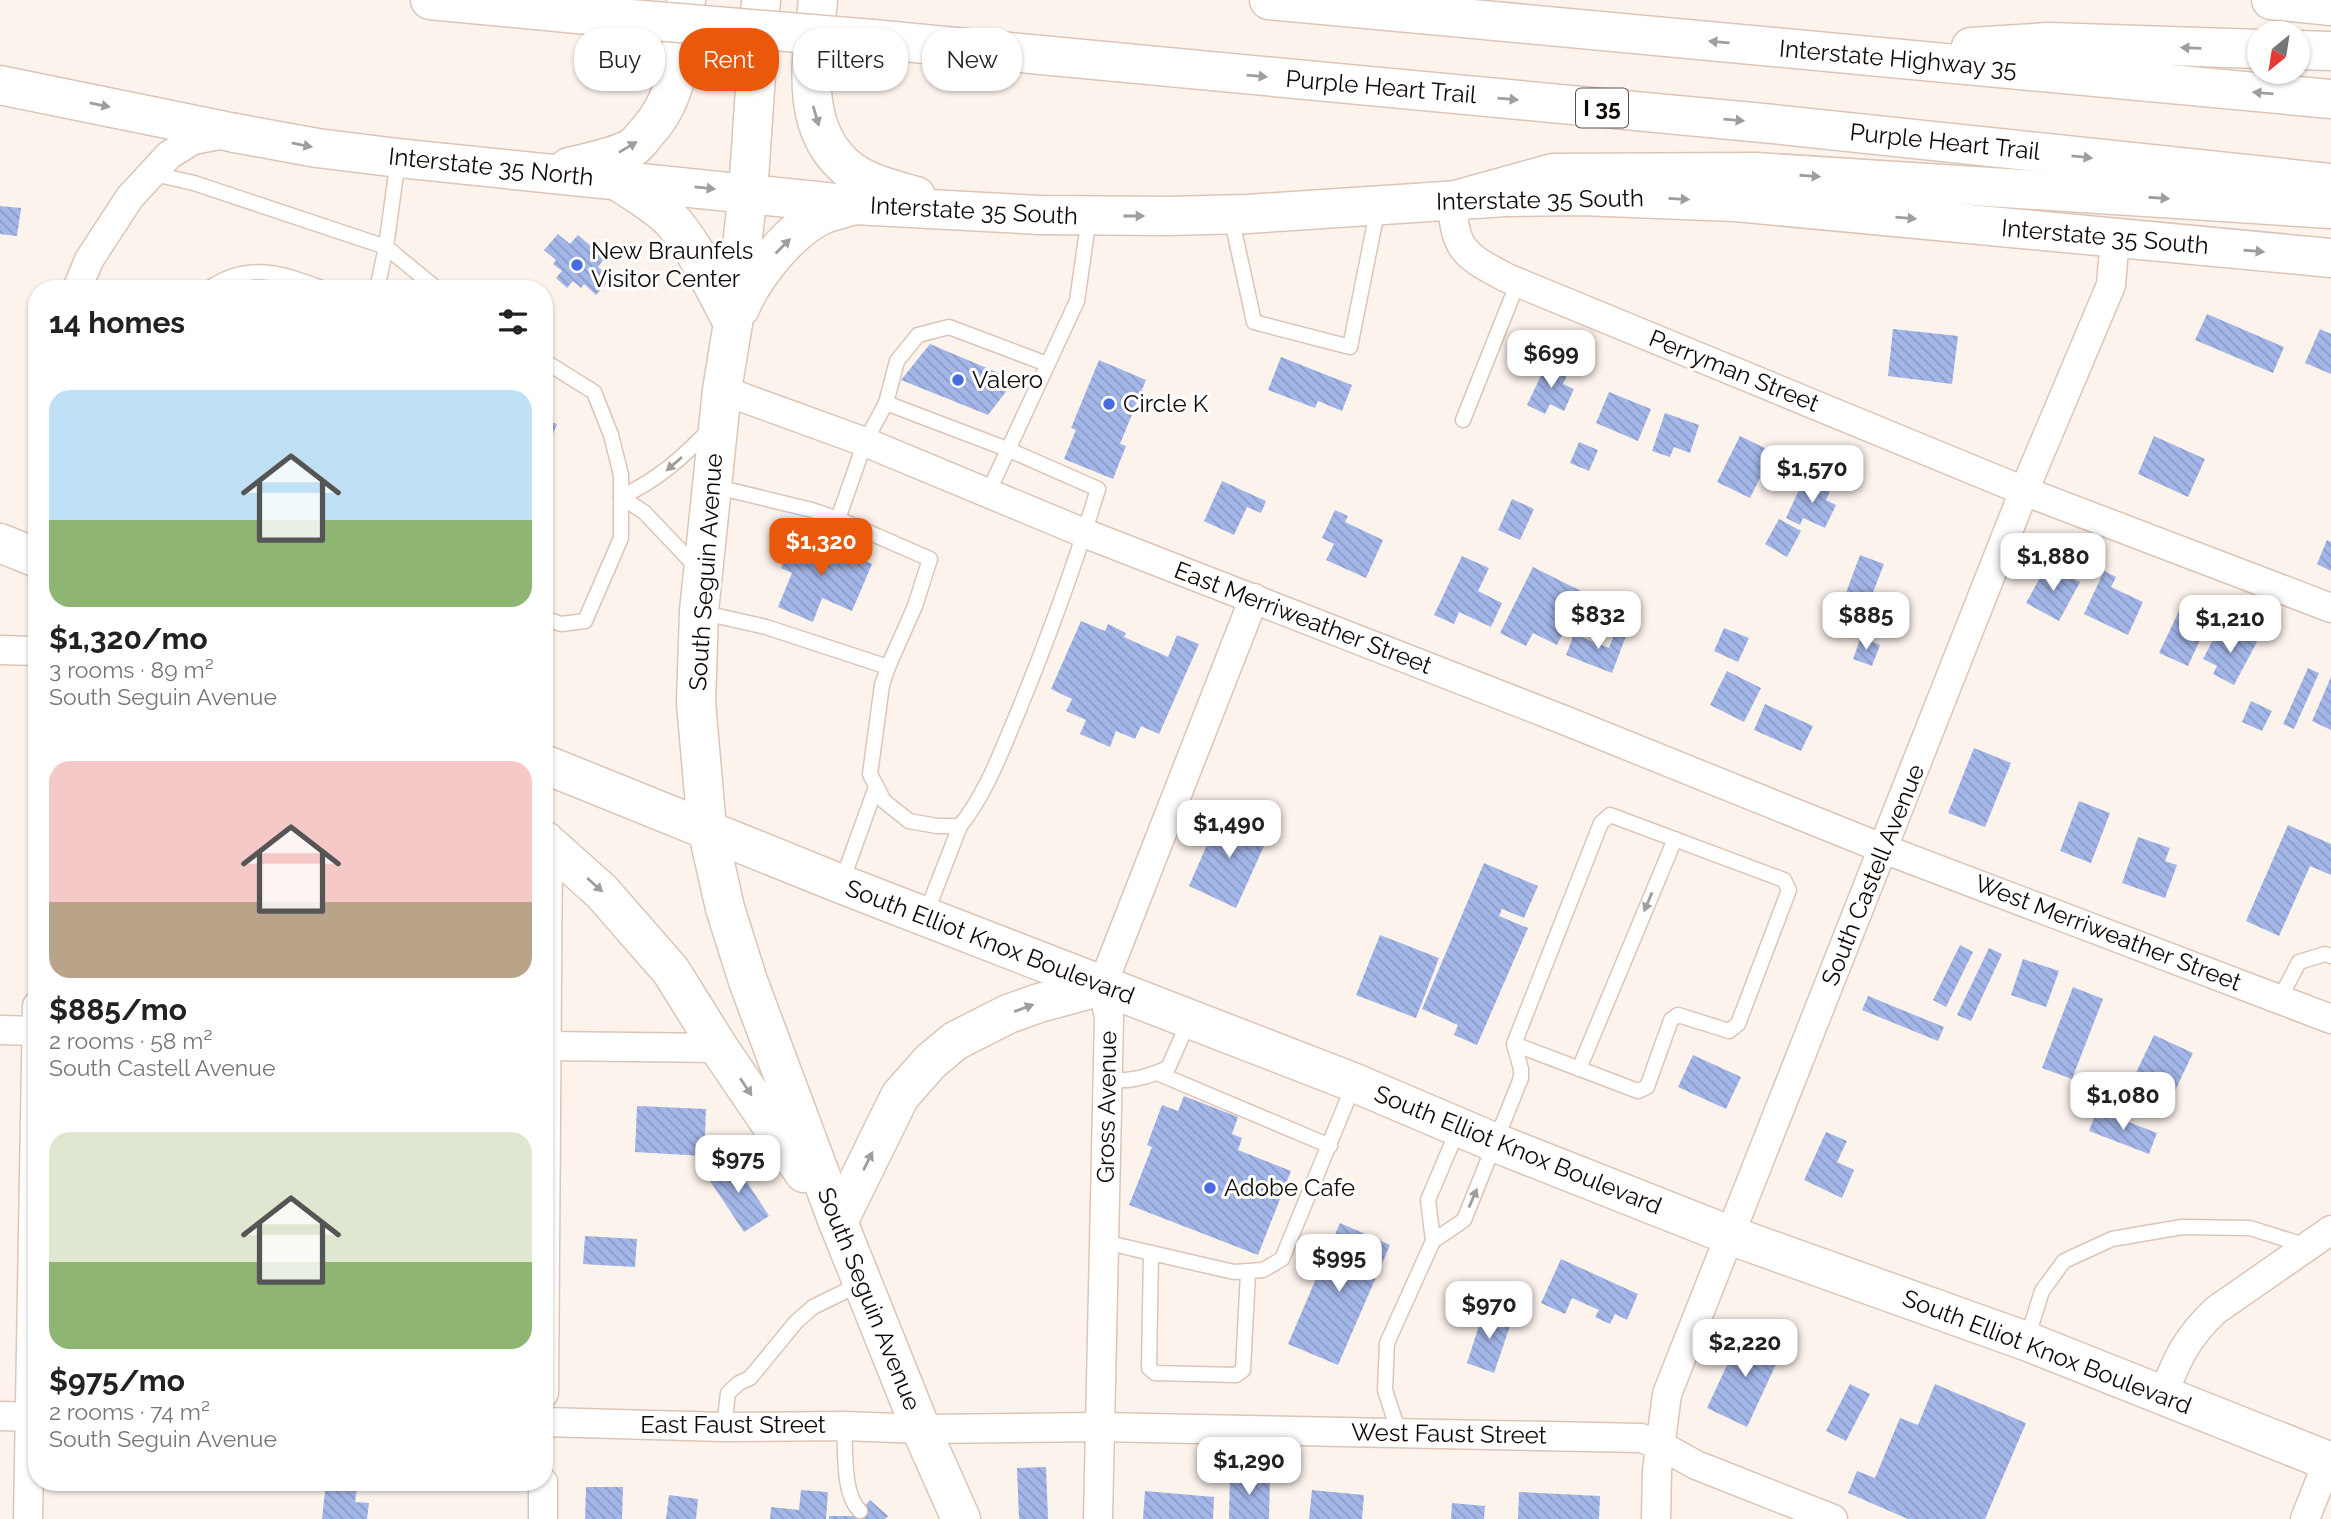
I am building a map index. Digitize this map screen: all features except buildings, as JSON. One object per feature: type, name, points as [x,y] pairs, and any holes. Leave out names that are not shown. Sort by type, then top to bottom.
[{"type":"main road","name":"Purple Heart Trail","points":[[430,0],[1759,122],[2331,183]]},
{"type":"main road","points":[[540,172],[612,156],[634,146],[655,123],[670,99],[679,69],[686,0]]},
{"type":"main road","name":"South Seguin Avenue","points":[[761,0],[748,192],[733,323],[720,405],[699,611],[696,703],[707,828],[726,908],[748,981],[838,1222],[921,1429],[961,1519]]},
{"type":"main road","points":[[818,0],[811,60],[811,95],[824,139],[836,157],[852,172],[885,187],[962,211]]},
{"type":"main road","name":"Interstate Highway 35","points":[[1269,0],[2331,99]]},
{"type":"main road","points":[[2271,0],[2331,6]]},
{"type":"main road","points":[[1849,54],[2049,42],[2247,49]]},
{"type":"main road","points":[[2310,50],[2331,51]]},
{"type":"main road","name":"Interstate 35 North","points":[[17,88],[317,148],[748,192]]},
{"type":"main road","points":[[1452,201],[1553,173],[1743,172],[2331,209]]},
{"type":"main road","points":[[616,180],[675,224],[697,257],[733,323]]},
{"type":"main road","name":"Interstate 35 South","points":[[748,192],[855,205],[1089,216],[1231,214],[1581,196],[1658,197],[1748,203],[2331,258]]},
{"type":"main road","points":[[733,323],[757,275],[788,242],[822,215],[855,205]]},
{"type":"main road","points":[[0,543],[28,554]]},
{"type":"main road","name":"South Elliot Knox Boulevard","points":[[553,768],[841,884],[1355,1083],[1496,1143],[1728,1235],[2026,1341],[2330,1462]]},
{"type":"main road","points":[[553,848],[603,892],[671,971],[719,1048],[838,1222],[900,1096],[930,1062],[955,1041],[1008,1014],[1102,986]]},
{"type":"street","points":[[81,280],[89,260],[130,197],[169,155],[193,140],[235,133]]},
{"type":"street","name":"Perryman Street","points":[[1452,201],[1458,242],[1469,255],[1483,265],[1518,282],[2024,491],[2331,608]]},
{"type":"street","name":"South Castell Avenue","points":[[1656,1519],[1660,1445],[1667,1394],[2024,491],[2111,285],[2115,238]]},
{"type":"street","name":"East Merriweather Street","points":[[720,405],[865,442],[1084,533],[1577,725],[1884,849]]},
{"type":"street","points":[[1102,986],[1254,598]]},
{"type":"street","points":[[0,650],[28,652]]},
{"type":"street","name":"West Merriweather Street","points":[[1884,849],[2331,1019]]},
{"type":"street","name":"Gross Avenue","points":[[1098,1519],[1109,1017],[1102,986]]},
{"type":"street","points":[[0,1030],[28,1025]]},
{"type":"street","points":[[553,1046],[719,1048]]},
{"type":"street","points":[[2163,1395],[2178,1357],[2201,1325],[2216,1310],[2331,1230]]},
{"type":"street","points":[[0,1416],[28,1417]]},
{"type":"street","name":"East Faust Street","points":[[553,1422],[921,1429]]},
{"type":"street","name":"West Faust Street","points":[[921,1429],[1099,1427],[1641,1438],[1696,1465],[1833,1519]]},
{"type":"street","points":[[2305,1519],[2330,1462]]},
{"type":"street","points":[[28,1519],[30,1491]]},
{"type":"street","points":[[543,1491],[543,1519]]},
{"type":"lane","points":[[379,280],[398,158]]},
{"type":"lane","points":[[154,174],[194,183],[386,247],[426,280]]},
{"type":"lane","points":[[1231,214],[1254,322],[1350,347],[1378,205]]},
{"type":"lane","points":[[988,493],[1077,300],[1089,216]]},
{"type":"lane","points":[[220,280],[246,271],[283,274],[299,280]]},
{"type":"lane","points":[[1463,420],[1518,282]]},
{"type":"lane","points":[[838,519],[865,442],[886,403],[897,361],[918,335],[949,327],[1047,364]]},
{"type":"lane","points":[[553,366],[593,392],[621,475],[621,538],[585,621],[561,624],[553,621]]},
{"type":"lane","points":[[886,403],[1007,449],[1098,489],[1057,611],[992,773],[978,804],[960,826],[925,916]]},
{"type":"lane","points":[[621,497],[658,478],[677,463],[720,405]]},
{"type":"lane","points":[[712,486],[812,510],[930,559],[915,606],[882,685],[870,774],[884,801],[909,821],[937,826],[960,826]]},
{"type":"lane","points":[[621,497],[645,512],[703,574]]},
{"type":"lane","points":[[699,611],[766,628],[888,667]]},
{"type":"lane","points":[[841,884],[876,787]]},
{"type":"lane","points":[[1399,1433],[1385,1390],[1387,1343],[1433,1241],[1464,1220],[1496,1143],[1521,1078],[1514,1044],[1601,823],[1610,815],[1784,880],[1789,890],[1738,1024],[1729,1031],[1678,1015],[1671,1020],[1647,1087],[1639,1091],[1514,1044]]},
{"type":"lane","points":[[1579,1069],[1675,839]]},
{"type":"lane","points":[[2280,998],[2299,962],[2325,954],[2331,956]]},
{"type":"lane","points":[[1108,1080],[1143,1079],[1168,1068],[1190,1020]]},
{"type":"lane","points":[[1157,1073],[1330,1146]]},
{"type":"lane","points":[[1104,1242],[1234,1272],[1263,1270],[1282,1259],[1355,1083]]},
{"type":"lane","points":[[1433,1241],[1427,1200],[1459,1126]]},
{"type":"lane","points":[[2026,1341],[2042,1291],[2064,1261],[2112,1239],[2182,1227],[2250,1228],[2308,1246]]},
{"type":"lane","points":[[1151,1253],[1149,1368],[1155,1373],[1236,1375],[1242,1370],[1248,1272]]},
{"type":"lane","points":[[723,1427],[728,1393],[750,1378],[796,1322],[813,1307],[862,1282]]},
{"type":"lane","points":[[844,1426],[848,1491],[858,1509]]},
{"type":"place","name":"New Braunfels Visitor Center","points":[[577,265]]},
{"type":"place","name":"Valero","points":[[958,380]]},
{"type":"place","name":"Circle K","points":[[1109,404]]},
{"type":"place","name":"Adobe Cafe","points":[[1210,1188]]}]
